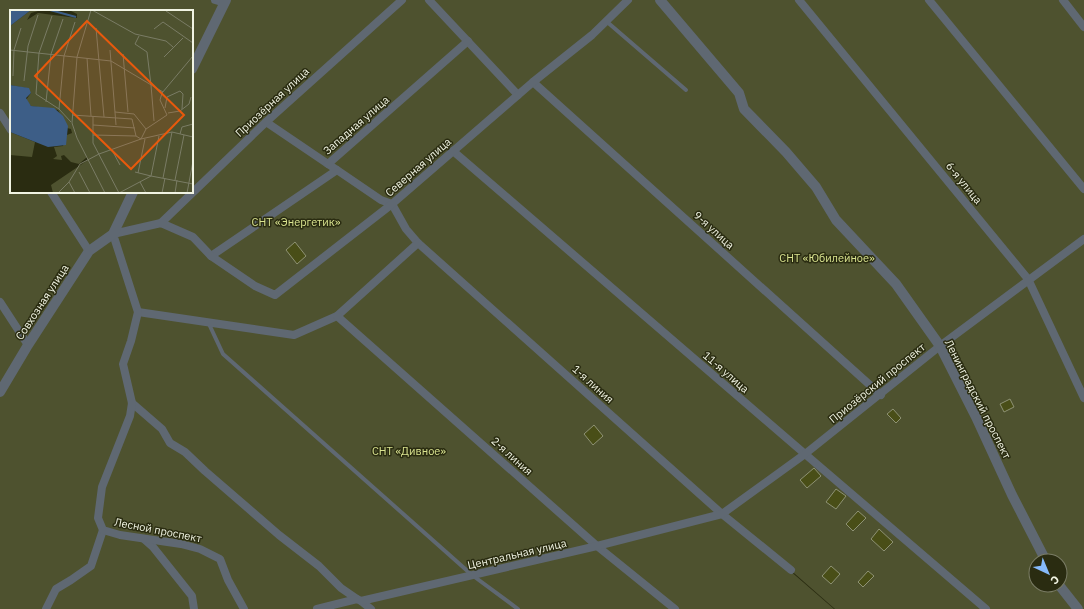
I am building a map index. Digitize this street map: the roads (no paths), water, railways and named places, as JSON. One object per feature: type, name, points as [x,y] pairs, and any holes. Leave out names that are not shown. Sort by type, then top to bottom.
[{"type":"street","name":"Приозёрная улица","points":[[193,192],[266,122],[402,0]]},
{"type":"street","points":[[429,0],[518,95]]},
{"type":"street","name":"Северная улица","points":[[211,256],[255,286],[275,295],[392,204],[533,82],[592,35],[628,0]]},
{"type":"street","name":"Ленинградский проспект","points":[[660,0],[739,93],[744,109],[786,152],[816,187],[836,220],[896,284],[940,346],[976,417],[1012,496],[1042,553]]},
{"type":"street","name":"6-я улица","points":[[799,0],[1028,280],[1084,398]]},
{"type":"street","points":[[929,0],[1084,189]]},
{"type":"street","points":[[1062,0],[1084,27]]},
{"type":"street","points":[[193,67],[222,1]]},
{"type":"street","name":"Западная улица","points":[[211,256],[337,170],[328,164],[468,42]]},
{"type":"street","name":"9-я улица","points":[[533,82],[881,395]]},
{"type":"street","points":[[0,113],[10,128]]},
{"type":"street","points":[[266,122],[328,164]]},
{"type":"street","name":"11-я улица","points":[[453,151],[986,609]]},
{"type":"street","points":[[337,170],[381,200],[392,204]]},
{"type":"street","points":[[52,193],[89,251]]},
{"type":"street","points":[[113,234],[133,193]]},
{"type":"street","name":"Приозёрная улица","points":[[161,223],[192,193]]},
{"type":"street","name":"1-я линия","points":[[392,204],[406,228],[418,243],[722,514],[791,570]]},
{"type":"street","points":[[113,234],[161,223],[193,237],[211,256]]},
{"type":"street","name":"Совхозная улица","points":[[0,392],[89,251],[113,234]]},
{"type":"street","name":"Лесной проспект","points":[[113,234],[138,312],[132,342],[123,364],[132,403],[130,416],[102,487],[98,518],[103,530],[120,535],[181,544],[200,549],[220,559],[228,580],[244,609]]},
{"type":"street","name":"Приозёрский проспект","points":[[722,514],[805,454],[881,395],[940,346],[1084,239]]},
{"type":"street","points":[[138,312],[210,324],[294,335],[337,316],[418,243]]},
{"type":"street","points":[[0,302],[28,346]]},
{"type":"street","name":"2-я линия","points":[[337,316],[597,546],[675,609]]},
{"type":"street","points":[[132,403],[162,429],[170,444],[185,452],[273,530],[319,566],[342,588],[371,609]]},
{"type":"street","name":"Центральная улица","points":[[317,609],[597,546],[722,514]]},
{"type":"street","points":[[46,609],[56,589],[91,566],[103,530]]},
{"type":"street","points":[[144,538],[192,596],[194,609]]},
{"type":"street","points":[[1065,593],[1078,609]]},
{"type":"lane","points":[[606,21],[686,90]]},
{"type":"lane","points":[[210,324],[223,354],[472,575],[518,609]]},
{"type":"park label","name":"СНТ «Энергетик»","points":[[296,222]]},
{"type":"park label","name":"СНТ «Юбилейное»","points":[[827,258]]},
{"type":"park label","name":"СНТ «Дивное»","points":[[409,451]]}]
